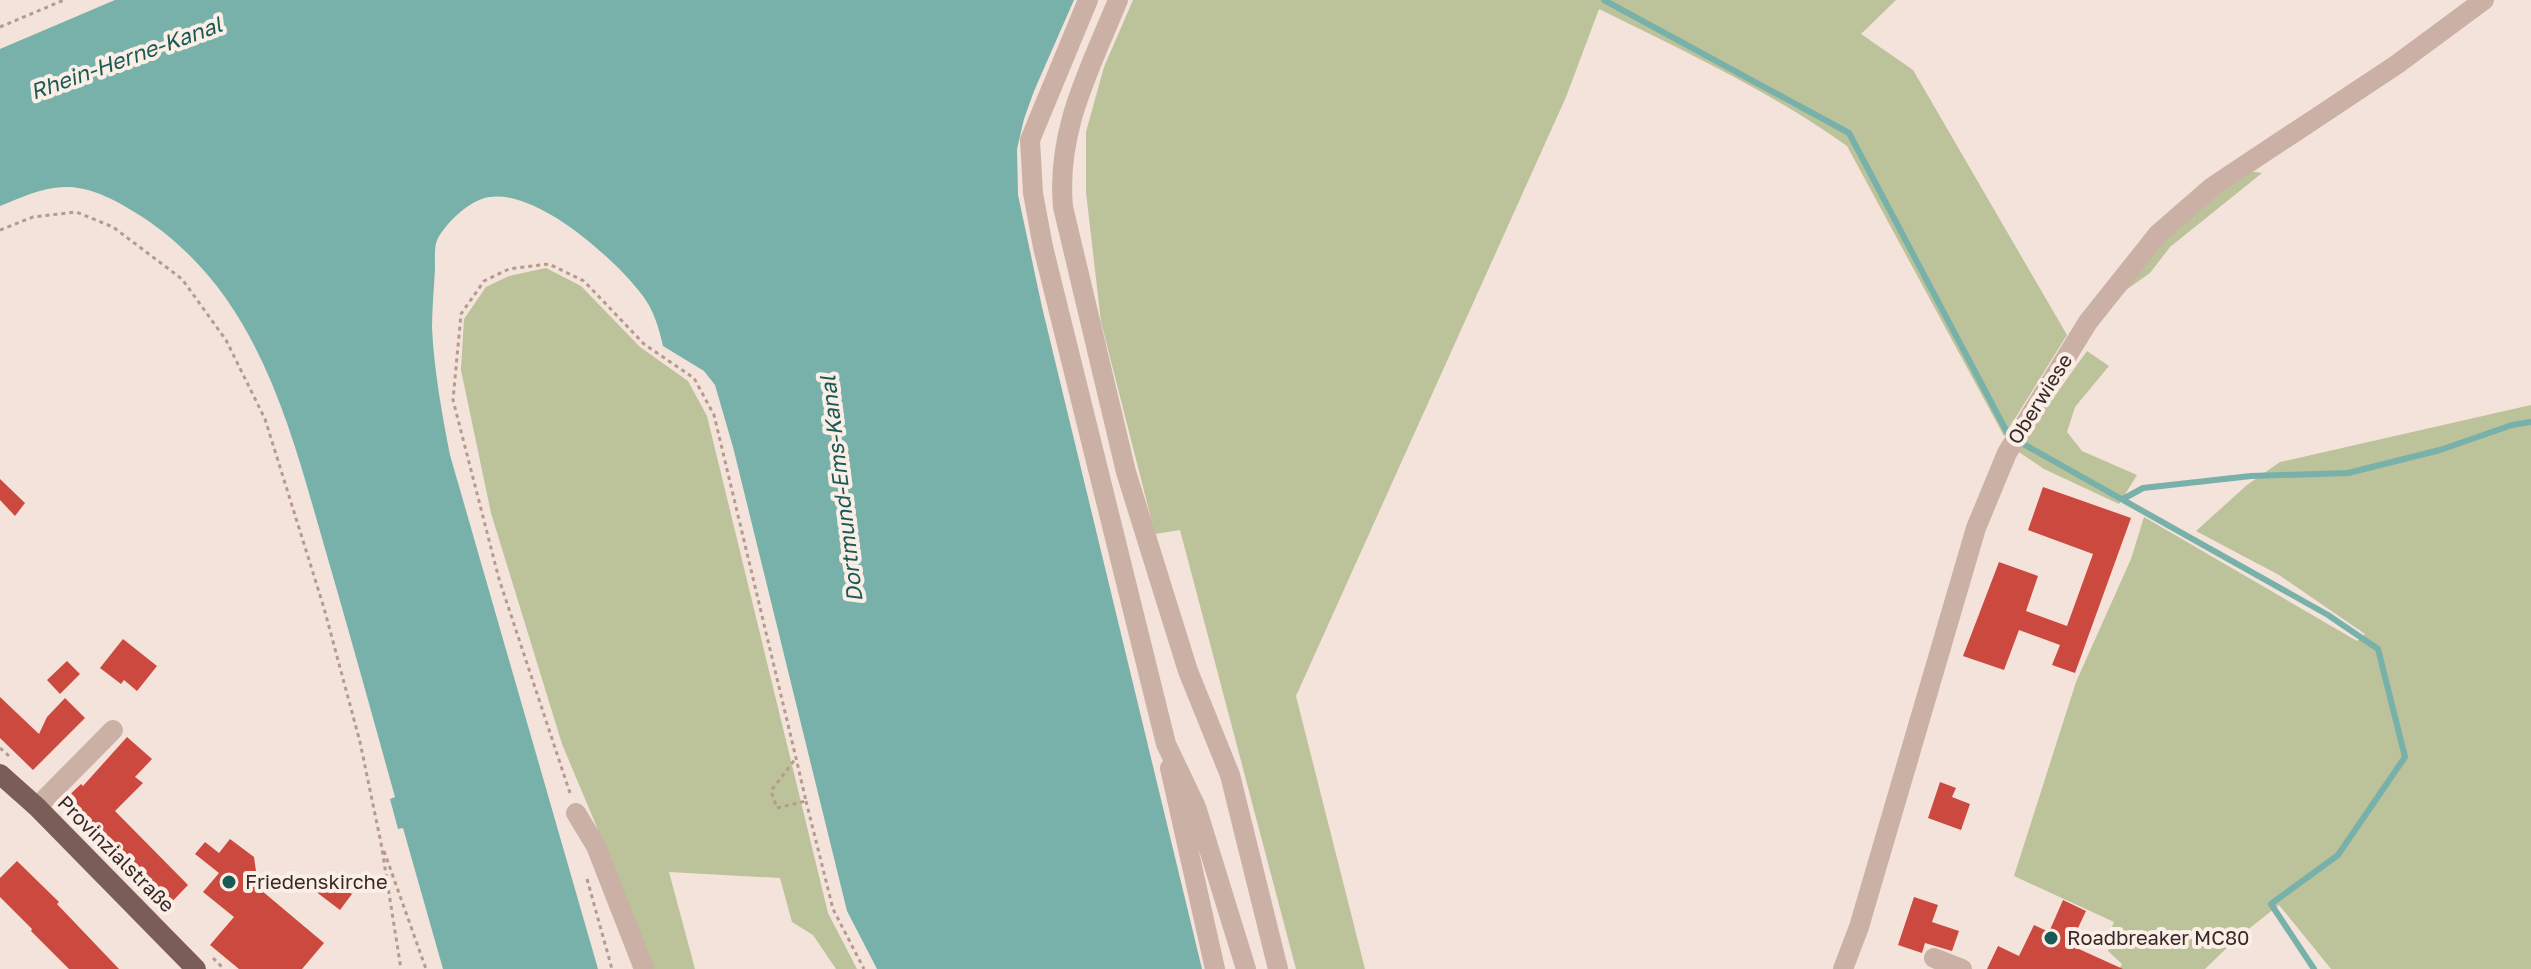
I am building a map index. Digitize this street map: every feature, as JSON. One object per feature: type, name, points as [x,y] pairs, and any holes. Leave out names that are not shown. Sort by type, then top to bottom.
[{"type":"main road","name":"Provinzialstraße","points":[[0,774],[37,807],[196,969]]},
{"type":"street","points":[[1088,0],[1030,140],[1033,193],[1043,247],[1166,744],[1176,802],[1215,969]]},
{"type":"street","points":[[1118,0],[1067,130],[1061,178],[1063,207],[1126,472],[1188,671],[1230,775],[1278,969]]},
{"type":"street","name":"Oberwiese","points":[[1843,969],[1859,927],[1976,528],[2007,453],[2088,322],[2158,234],[2212,187],[2396,65],[2484,0]]},
{"type":"street","points":[[37,807],[113,730]]},
{"type":"street","points":[[1166,744],[1196,807],[1246,969]]},
{"type":"street","points":[[576,813],[596,846],[644,969]]},
{"type":"street","points":[[1934,958],[1962,969]]},
{"type":"path","points":[[0,27],[64,0]]},
{"type":"path","points":[[45,1],[47,7]]},
{"type":"path","points":[[0,230],[33,217],[76,212],[113,227],[182,279],[226,340],[265,419],[319,593],[360,742],[381,843],[401,969]]},
{"type":"path","points":[[576,813],[499,579],[453,400],[461,314],[484,281],[509,269],[549,264],[584,281],[644,344],[694,378],[714,415],[833,909],[864,969]]},
{"type":"path","points":[[796,758],[771,791],[777,808],[806,801]]},
{"type":"path","points":[[381,843],[426,969]]},
{"type":"path","points":[[584,871],[612,969]]},
{"type":"green space","points":[[1133,0],[1896,0],[1861,34],[1913,70],[2067,335],[2004,436],[1847,146],[1757,90],[1599,9],[1566,97],[1296,696],[1365,969],[1296,969],[1180,530],[1155,534],[1101,322],[1086,192],[1086,132],[1104,67]]},
{"type":"green space","points":[[2241,170],[2262,173],[2170,247],[2150,273],[2123,292],[2124,284],[2196,207]]},
{"type":"green space","points":[[546,268],[581,286],[640,347],[688,381],[707,416],[828,913],[857,969],[836,969],[813,935],[792,922],[780,878],[669,872],[695,969],[649,969],[596,825],[562,744],[491,513],[461,370],[464,319],[486,287],[509,276]]},
{"type":"green space","points":[[2087,351],[2109,366],[2075,407],[2067,432],[2082,451],[2137,475],[2119,504],[2044,469],[2016,450]]},
{"type":"green space","points":[[2531,405],[2531,969],[2331,969],[2279,905],[2236,939],[2205,969],[2119,969],[2122,964],[2108,951],[2118,935],[2110,931],[2114,922],[2014,876],[2076,682],[2131,559],[2144,517],[2357,641],[2365,634],[2279,575],[2196,531],[2247,485],[2280,462]]},
{"type":"water","points":[[115,0],[1074,0],[1024,119],[1017,149],[1018,195],[1042,307],[1202,969],[877,969],[847,911],[715,385],[704,371],[663,346],[656,320],[643,296],[595,247],[552,215],[530,204],[509,197],[489,197],[474,202],[460,212],[437,241],[432,328],[436,376],[450,455],[598,969],[443,969],[403,828],[398,829],[390,799],[395,797],[299,461],[264,366],[241,322],[213,281],[178,245],[136,213],[113,200],[87,190],[60,187],[0,206],[0,49]]},
{"type":"building","points":[[0,479],[25,503],[15,516],[0,500]]},
{"type":"building","points":[[2043,487],[2131,518],[2075,673],[2052,665],[2060,645],[2019,630],[2004,670],[1963,656],[1999,562],[2038,576],[2026,611],[2067,626],[2093,554],[2028,530]]},
{"type":"building","points":[[123,639],[157,666],[137,691],[124,680],[121,684],[100,668]]},
{"type":"building","points":[[67,661],[80,674],[60,694],[47,680]]},
{"type":"building","points":[[0,697],[39,734],[47,717],[65,698],[85,718],[33,770],[0,738]]},
{"type":"building","points":[[127,737],[152,759],[135,777],[143,783],[115,811],[188,885],[167,907],[89,828],[86,830],[60,804],[81,784],[83,786]]},
{"type":"building","points":[[1940,782],[1956,788],[1952,797],[1970,804],[1961,830],[1928,818]]},
{"type":"building","points":[[230,839],[254,857],[256,871],[249,880],[324,943],[302,969],[239,969],[210,945],[234,917],[203,892],[219,873],[195,854],[205,842],[219,853]]},
{"type":"building","points":[[17,861],[119,969],[69,969],[31,931],[0,897],[0,878]]},
{"type":"building","points":[[327,875],[352,894],[340,910],[315,891]]},
{"type":"building","points":[[1914,897],[1938,905],[1932,922],[1959,931],[1952,951],[1925,943],[1922,953],[1898,945]]},
{"type":"building","name":"Roadbreaker MC80","points":[[2063,900],[2086,911],[2070,945],[2123,969],[1987,969],[1998,946],[2019,956],[2034,925],[2049,932]]},
{"type":"waterway","points":[[1604,0],[1849,133],[2009,436],[2328,615],[2378,649],[2405,757],[2338,855],[2271,904],[2314,969]]},
{"type":"waterway","points":[[2123,499],[2143,488],[2251,476],[2348,473],[2440,450],[2512,425],[2531,422]]},
{"type":"place","name":"Friedenskirche","points":[[229,882]]},
{"type":"place","name":"Roadbreaker MC80","points":[[2051,938]]},
{"type":"water label","name":"Rhein-Herne-Kanal","points":[[126,58]]},
{"type":"water label","name":"Dortmund-Ems-Kanal","points":[[841,489]]}]
